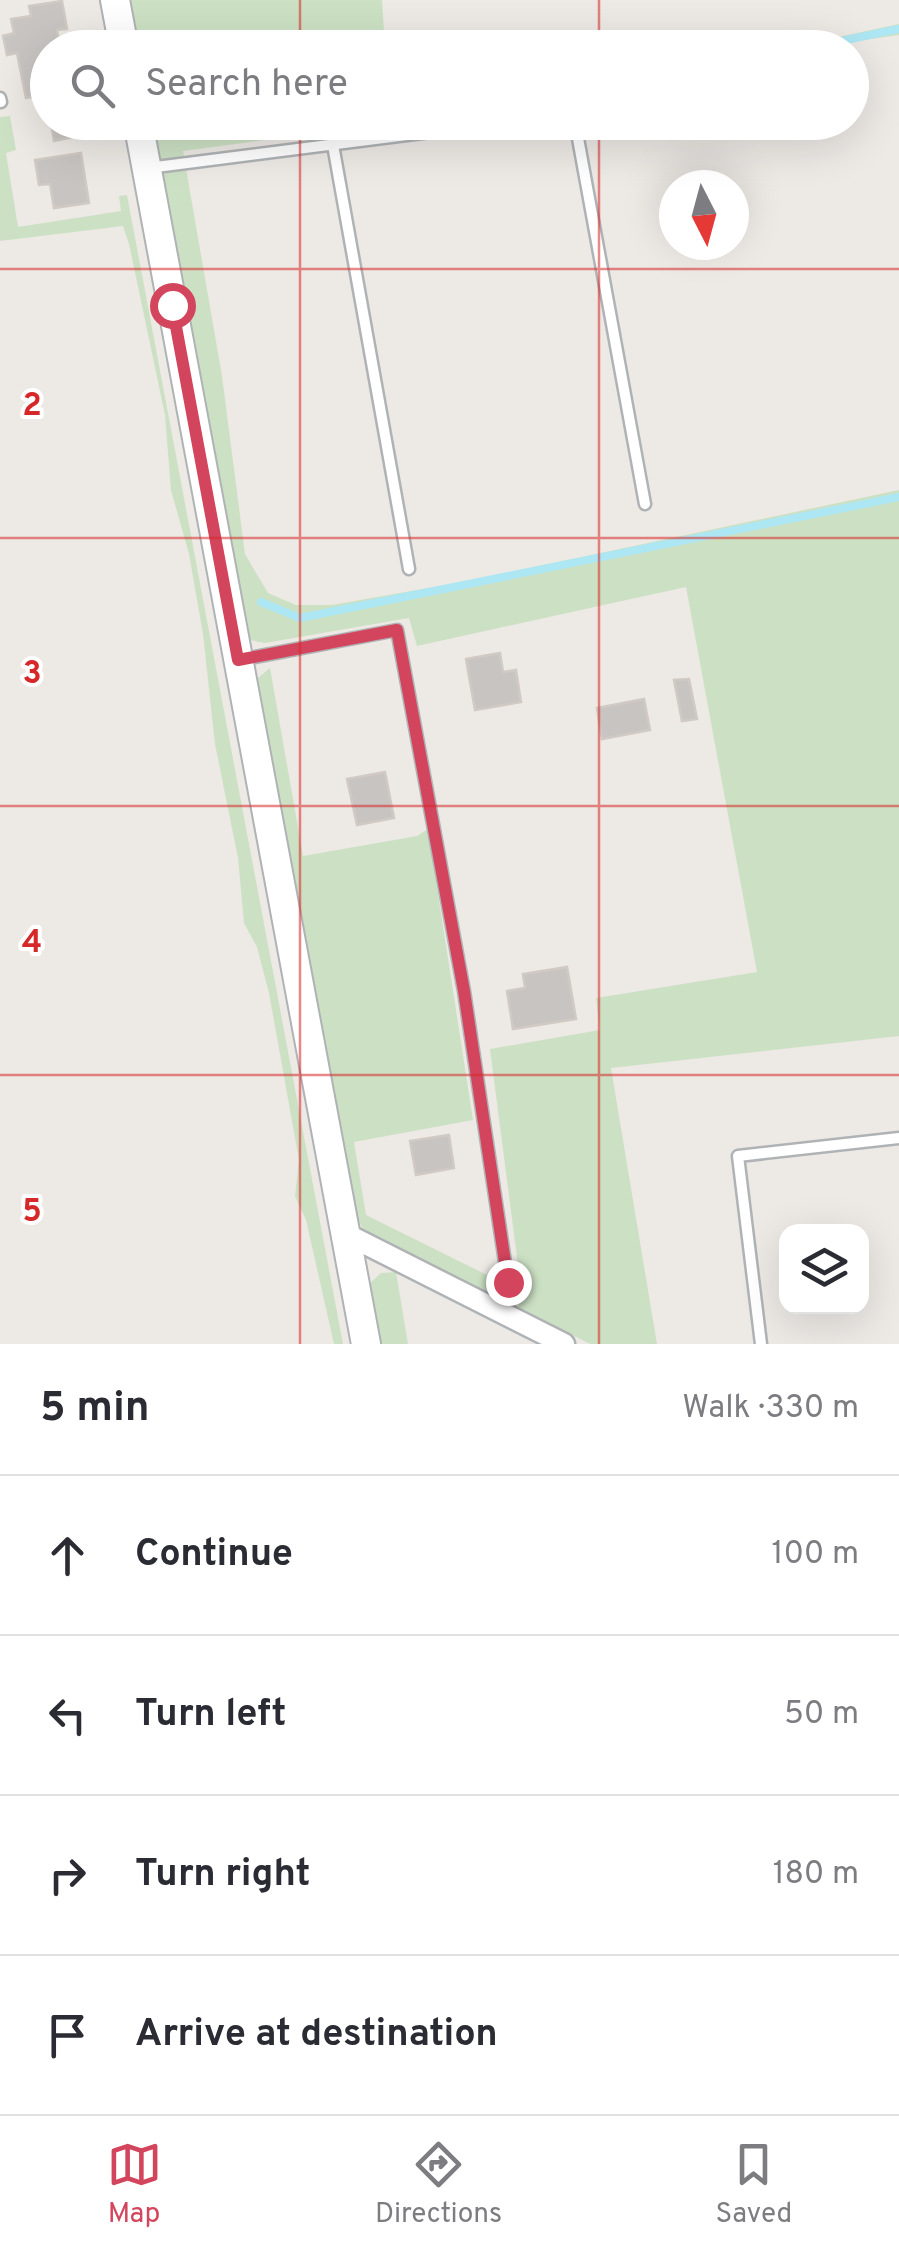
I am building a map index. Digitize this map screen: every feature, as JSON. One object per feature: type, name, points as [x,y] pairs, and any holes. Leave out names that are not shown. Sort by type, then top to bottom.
[{"type":"street","points":[[115,0],[121,30]]},
{"type":"street","points":[[142,140],[366,1344]]},
{"type":"street","points":[[346,1234],[564,1344]]},
{"type":"lane","points":[[147,168],[371,140]]},
{"type":"lane","points":[[578,140],[645,504]]},
{"type":"lane","points":[[333,145],[408,569]]},
{"type":"lane","points":[[238,660],[397,630],[464,991],[508,1282],[495,1308]]},
{"type":"lane","points":[[761,1344],[738,1156],[899,1138]]},
{"type":"green space","points":[[127,0],[382,0],[384,30],[133,30]]},
{"type":"green space","points":[[899,24],[899,35],[869,39],[869,30]]},
{"type":"green space","points":[[10,116],[16,150],[6,153],[18,227],[121,211],[119,196],[127,195],[343,1344],[334,1344],[306,1220],[295,1196],[299,1160],[269,993],[257,947],[244,923],[238,858],[215,744],[203,634],[189,554],[171,490],[165,415],[129,244],[123,226],[0,241],[0,117]]},
{"type":"green space","points":[[154,140],[264,140],[183,151],[222,376],[245,554],[268,593],[296,605],[332,605],[473,580],[899,490],[899,1036],[611,1068],[657,1344],[590,1344],[518,1307],[522,1296],[490,1049],[600,1030],[596,998],[757,972],[686,587],[417,646],[409,618],[265,643],[249,640],[244,632]]},
{"type":"green space","points":[[270,668],[303,856],[417,836],[428,829],[473,1120],[354,1142],[366,1215],[497,1280],[488,1292],[363,1229],[354,1213],[257,679]]},
{"type":"green space","points":[[396,1272],[408,1344],[378,1344],[367,1286],[381,1273]]},
{"type":"building","points":[[62,1],[67,29],[30,30],[30,97],[26,98],[17,53],[7,55],[3,36],[14,33],[11,19],[31,16],[29,6]]},
{"type":"building","points":[[81,153],[89,203],[54,208],[50,184],[39,185],[35,160]]},
{"type":"building","points":[[500,653],[503,672],[516,670],[521,702],[475,710],[466,659]]},
{"type":"building","points":[[689,679],[697,719],[682,721],[674,680]]},
{"type":"building","points":[[644,699],[650,730],[602,739],[597,708]]},
{"type":"building","points":[[385,772],[394,818],[357,825],[347,779]]},
{"type":"building","points":[[567,967],[576,1019],[513,1029],[507,991],[525,988],[523,974]]},
{"type":"building","points":[[449,1135],[454,1168],[416,1175],[410,1141]]},
{"type":"waterway","points":[[869,35],[899,29]]},
{"type":"waterway","points":[[261,602],[300,618],[899,497]]},
{"type":"route","points":[[172,305],[238,660],[397,630],[464,991],[508,1282]]}]
